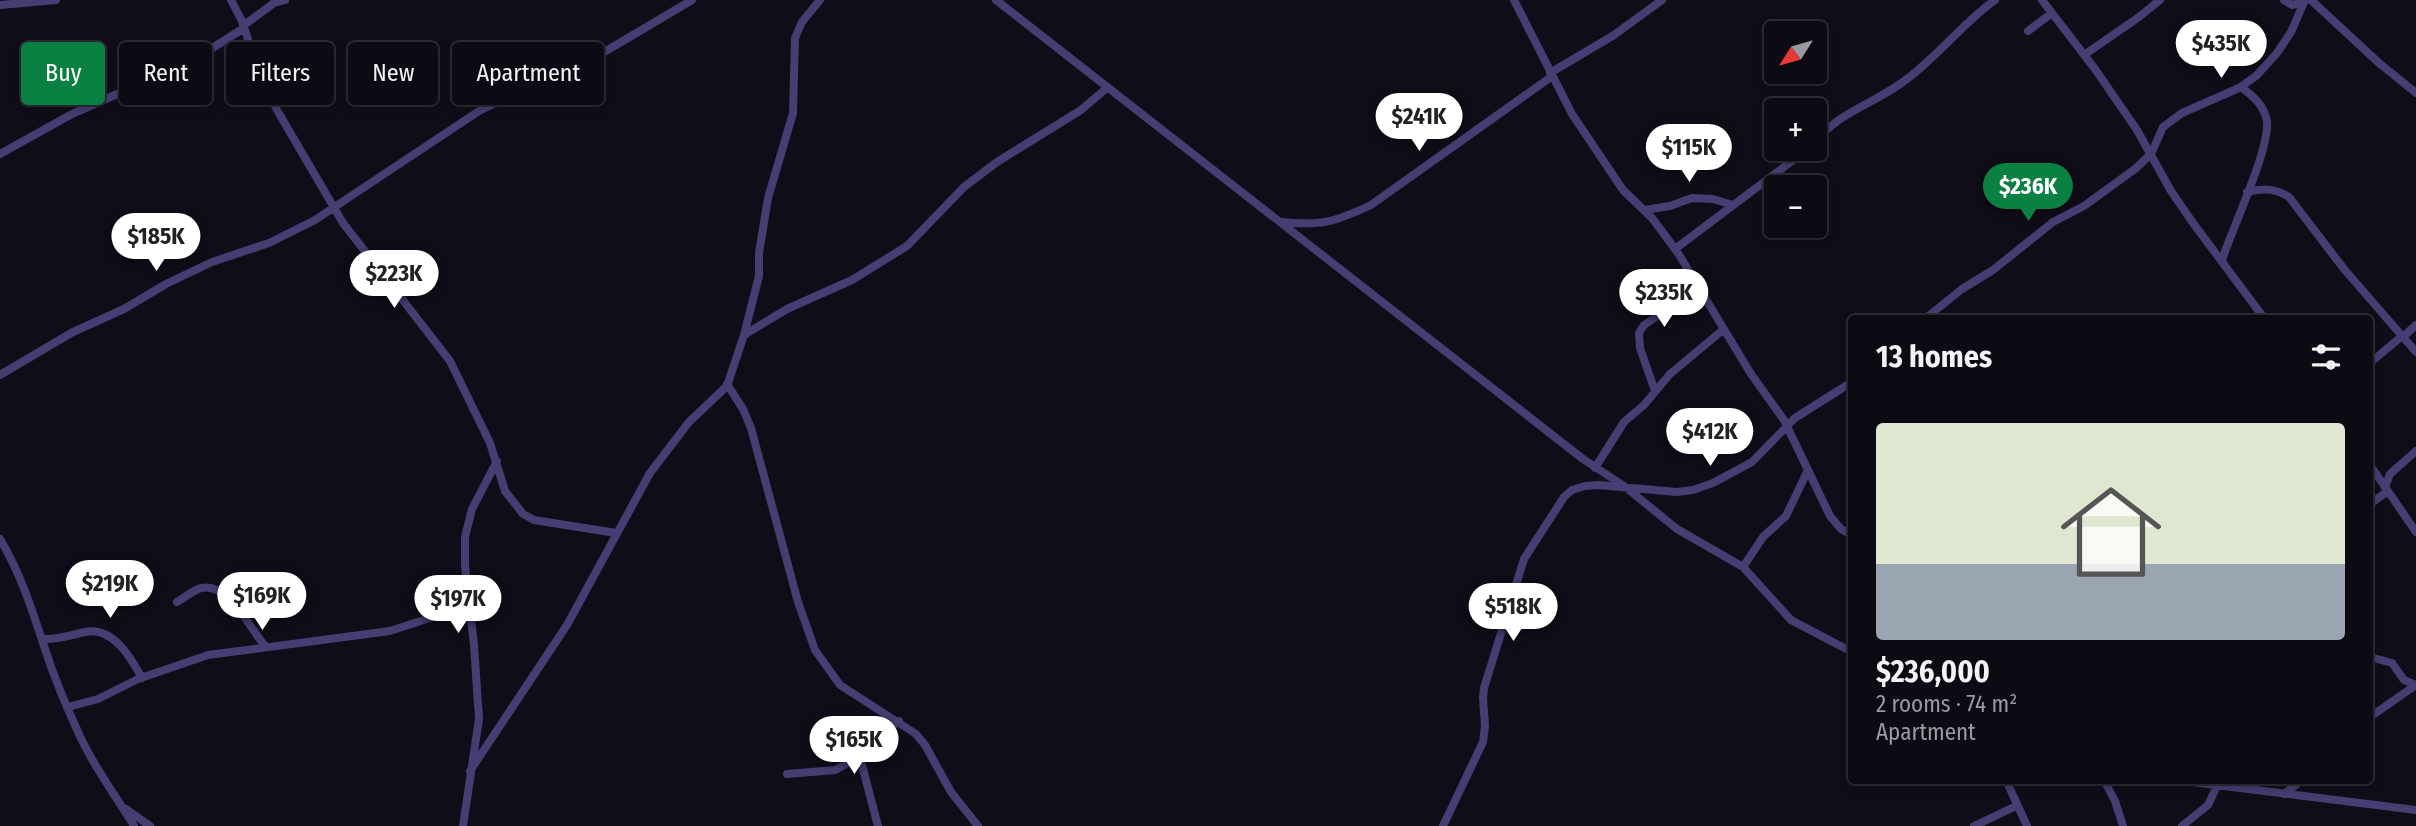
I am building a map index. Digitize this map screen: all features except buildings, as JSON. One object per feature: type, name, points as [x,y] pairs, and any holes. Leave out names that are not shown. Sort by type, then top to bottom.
[{"type":"street","points":[[0,5],[56,0]]},
{"type":"street","points":[[231,0],[277,110],[334,208],[450,362],[497,461],[505,491],[523,514],[534,520],[616,533]]},
{"type":"street","points":[[0,154],[72,114],[192,61],[244,27],[274,3],[285,0]]},
{"type":"street","points":[[0,375],[79,328],[124,309],[166,284],[212,262],[269,243],[316,220],[479,111],[579,67],[692,0]]},
{"type":"street","points":[[470,771],[522,690],[554,647],[650,473],[689,422],[727,384],[744,334],[758,276],[768,198],[793,113],[795,38],[809,12],[820,0]]},
{"type":"street","points":[[996,0],[1595,468],[1624,486],[1677,529],[1743,568],[1791,620],[1848,650]]},
{"type":"street","points":[[1514,0],[1572,114],[1615,180],[1644,210],[1688,268],[1751,374],[1787,425],[1830,516],[1848,533]]},
{"type":"street","points":[[1281,222],[1322,224],[1340,220],[1371,205],[1550,75],[1614,35],[1662,0]]},
{"type":"street","points":[[1827,128],[1851,111],[1889,93],[1913,75],[1964,24],[1995,0]]},
{"type":"street","points":[[2042,0],[2121,106],[2171,191],[2262,315]]},
{"type":"street","points":[[2084,55],[2160,0]]},
{"type":"street","points":[[2284,0],[2292,5],[2309,0]]},
{"type":"street","points":[[1930,315],[1962,289],[1993,270],[2053,222],[2084,206],[2120,180],[2151,154],[2163,127],[2172,120],[2202,103],[2241,87],[2256,76],[2277,53],[2309,0]]},
{"type":"street","points":[[2309,0],[2416,93]]},
{"type":"street","points":[[2028,31],[2052,13]]},
{"type":"street","points":[[744,334],[787,309],[852,280],[907,246],[964,187],[997,162],[1081,110],[1108,87]]},
{"type":"street","points":[[2222,260],[2263,151],[2267,132],[2267,119],[2263,108],[2241,87]]},
{"type":"street","points":[[1675,249],[1792,161]]},
{"type":"street","points":[[2247,192],[2269,189],[2289,197],[2344,269],[2416,352]]},
{"type":"street","points":[[1644,210],[1671,206],[1692,198],[1713,199],[1733,205]]},
{"type":"street","points":[[1655,391],[1642,356],[1639,333],[1644,325],[1662,313],[1688,268]]},
{"type":"street","points":[[2373,361],[2416,325]]},
{"type":"street","points":[[1595,468],[1620,426],[1670,374],[1724,329]]},
{"type":"street","points":[[727,384],[744,409],[751,428],[815,650],[840,685],[916,734],[925,745],[951,793],[978,826]]},
{"type":"street","points":[[1443,826],[1483,742],[1483,698],[1514,584],[1528,551],[1563,498],[1572,490],[1585,486],[1624,486],[1677,492],[1713,483],[1744,468],[1760,456],[1787,425],[1848,385]]},
{"type":"street","points":[[2373,501],[2386,489],[2390,474],[2416,451]]},
{"type":"street","points":[[463,826],[479,719],[465,566],[466,537],[472,509],[497,461]]},
{"type":"street","points":[[1743,568],[1763,537],[1786,516],[1808,470]]},
{"type":"street","points":[[2373,470],[2416,532]]},
{"type":"street","points":[[0,539],[15,565],[68,707],[90,756],[134,826]]},
{"type":"street","points":[[177,602],[201,588],[217,591],[243,614],[265,646]]},
{"type":"street","points":[[68,707],[98,699],[142,678],[208,655],[390,631],[469,605]]},
{"type":"street","points":[[42,639],[56,639],[88,631],[105,634],[124,650],[142,678]]},
{"type":"street","points":[[2373,658],[2392,663],[2404,680],[2416,685]]},
{"type":"street","points":[[2373,715],[2416,685]]},
{"type":"street","points":[[787,774],[835,770],[899,721]]},
{"type":"street","points":[[859,754],[877,826]]},
{"type":"street","points":[[2008,784],[2026,826]]},
{"type":"street","points":[[2106,784],[2123,826]]},
{"type":"street","points":[[2204,784],[2415,812]]},
{"type":"street","points":[[2284,794],[2297,784]]},
{"type":"street","points":[[2182,826],[2208,805],[2217,786]]},
{"type":"street","points":[[1974,826],[2016,806]]},
{"type":"street","points":[[123,808],[150,826]]}]
